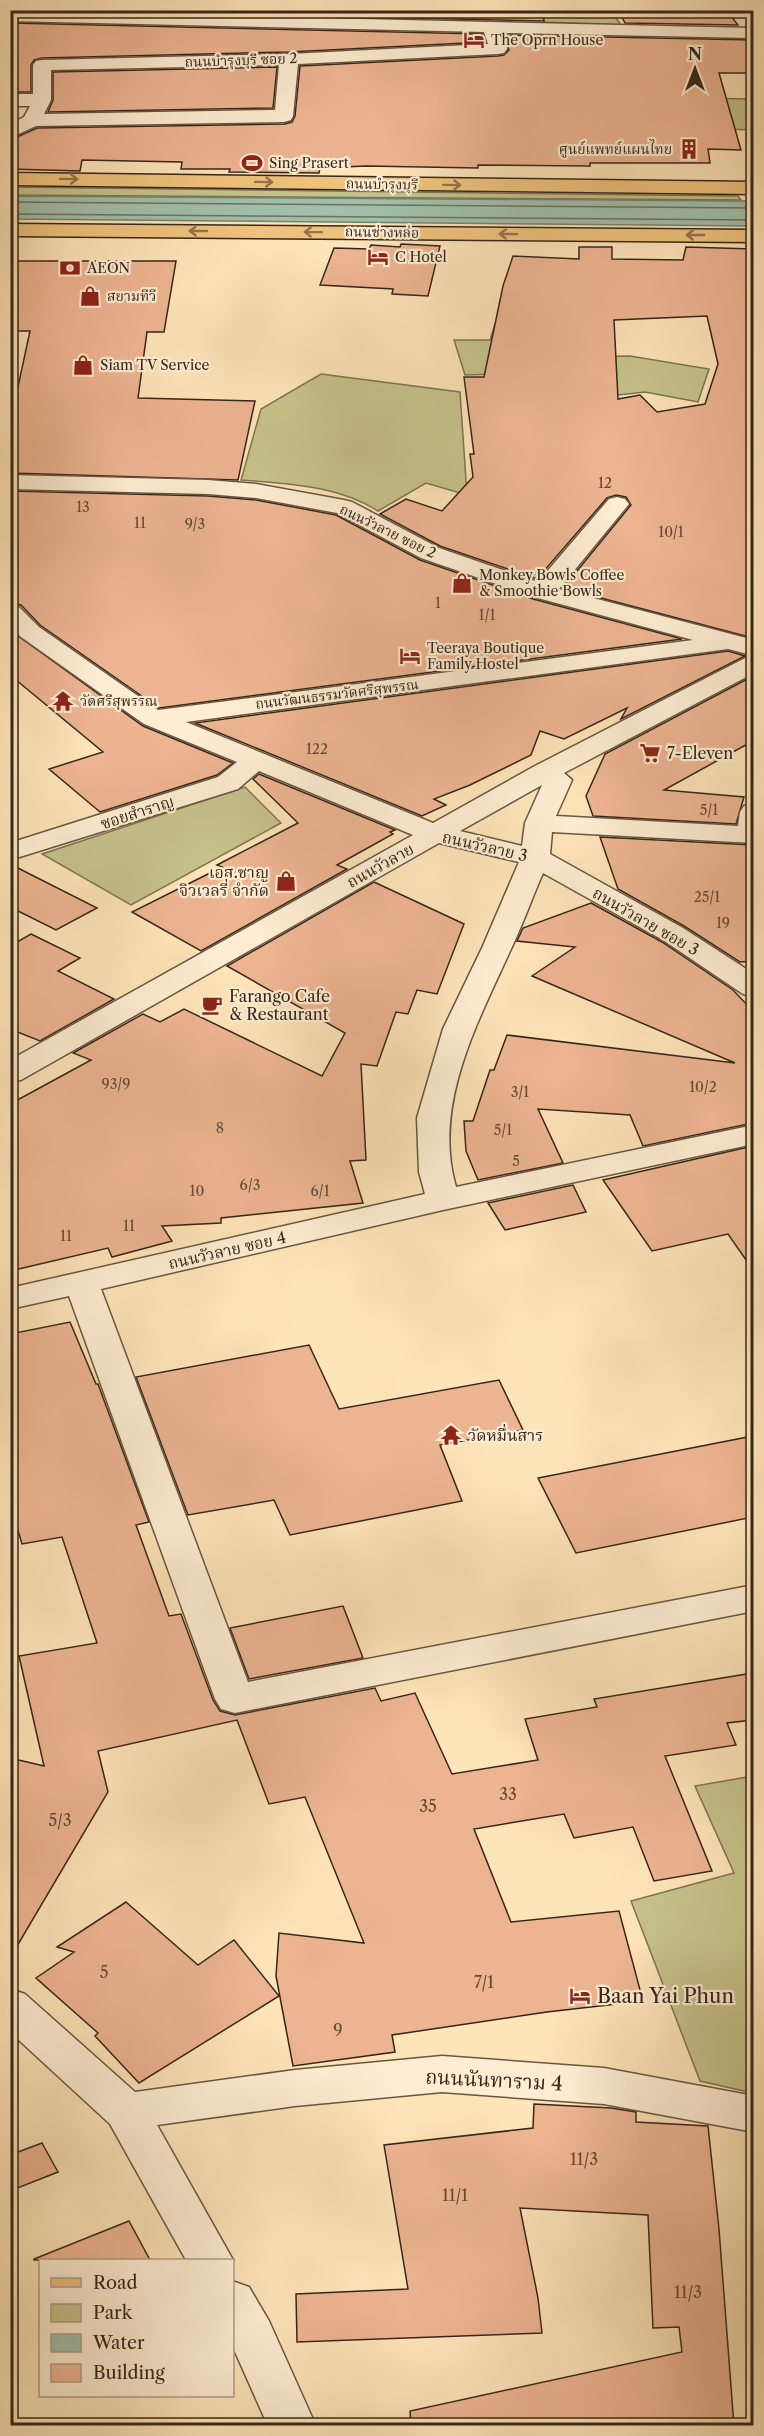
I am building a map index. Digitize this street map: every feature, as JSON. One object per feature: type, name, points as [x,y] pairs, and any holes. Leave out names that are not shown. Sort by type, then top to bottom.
[{"type":"main road","name":"ถนนบำรุงบุรี","points":[[10,178],[748,190]]},
{"type":"main road","name":"ถนนช่างหล่อ","points":[[10,230],[753,236]]},
{"type":"street","points":[[10,16],[753,33]]},
{"type":"street","name":"ถนนบำรุงบุรี ซอย 2","points":[[32,120],[42,100],[42,65],[289,59],[498,49],[492,27]]},
{"type":"street","points":[[10,132],[32,120],[284,116],[289,59]]},
{"type":"street","points":[[10,100],[42,100]]},
{"type":"street","name":"ถนนวัวลาย ซอย 2","points":[[10,482],[208,487],[256,491],[344,507],[430,553],[543,592],[748,651]]},
{"type":"street","points":[[543,592],[617,504]]},
{"type":"street","name":"ถนนวัวลาย 3","points":[[10,612],[30,632],[153,718],[435,834],[535,857]]},
{"type":"street","name":"ถนนวัฒนธรรมวัดศรีสุพรรณ","points":[[153,718],[748,651]]},
{"type":"street","name":"ถนนวัวลาย","points":[[10,1073],[435,834],[748,651]]},
{"type":"street","name":"ซอยสำราญ","points":[[10,852],[228,783],[256,760]]},
{"type":"street","points":[[443,1200],[435,1172],[432,1118],[458,1029],[497,948],[535,857],[539,823],[558,780],[543,772]]},
{"type":"street","points":[[539,823],[752,827]]},
{"type":"street","name":"ถนนวัวลาย ซอย 3","points":[[535,857],[673,934],[753,988]]},
{"type":"street","name":"ถนนวัวลาย ซอย 4","points":[[10,1299],[443,1200],[753,1134]]},
{"type":"street","points":[[82,1284],[236,1699],[753,1598]]},
{"type":"street","points":[[16,2017],[126,2111],[209,2259]]},
{"type":"street","name":"ถนนนันทาราม 4","points":[[126,2111],[295,2088],[442,2074],[604,2086],[753,2114]]},
{"type":"street","points":[[234,2304],[252,2334],[292,2426]]},
{"type":"green space","points":[[543,11],[611,11],[621,25],[544,22]]},
{"type":"green space","points":[[616,97],[753,99],[753,130],[635,126]]},
{"type":"green space","points":[[11,187],[738,196],[741,200],[11,195]]},
{"type":"green space","points":[[495,324],[551,325],[553,357],[630,356],[709,369],[698,402],[645,392],[547,403],[541,373],[465,375],[454,340],[490,340]]},
{"type":"green space","points":[[321,374],[460,392],[467,495],[426,483],[378,511],[363,502],[312,487],[241,480],[261,409]]},
{"type":"green space","points":[[245,787],[281,823],[131,905],[42,854]]},
{"type":"green space","points":[[754,1776],[753,2093],[700,2081],[631,1901],[734,1873],[695,1786]]},
{"type":"water","points":[[11,196],[748,201],[753,203],[754,226],[11,219]]},
{"type":"building","points":[[224,10],[542,10],[544,21],[224,14]]},
{"type":"building","points":[[618,10],[726,10],[738,25],[625,23]]},
{"type":"building","points":[[10,23],[482,34],[485,42],[289,52],[42,58],[34,60],[31,65],[31,92],[10,92]]},
{"type":"building","points":[[505,35],[753,40],[753,73],[719,73],[741,150],[708,149],[710,163],[590,163],[590,166],[478,165],[478,168],[366,166],[320,168],[319,173],[229,172],[230,169],[181,169],[182,162],[82,160],[80,171],[10,169],[10,140],[37,128],[285,124],[292,122],[295,116],[300,66],[498,56],[504,55],[509,50]]},
{"type":"building","points":[[277,67],[273,108],[48,112],[53,100],[53,72]]},
{"type":"building","points":[[401,244],[440,246],[428,296],[392,294],[393,289],[320,285],[334,248],[369,249],[371,245],[400,247]]},
{"type":"building","points":[[579,247],[612,247],[612,259],[683,260],[686,247],[753,249],[753,638],[563,588],[631,505],[626,497],[616,495],[607,498],[537,579],[440,546],[380,514],[406,499],[442,511],[473,477],[470,454],[474,454],[464,377],[484,377],[503,286],[513,256],[579,259]],"holes":[[[707,316],[718,364],[705,404],[657,412],[640,395],[618,399],[614,320]]]},
{"type":"building","points":[[10,261],[176,261],[164,332],[147,332],[138,398],[255,401],[238,480],[10,473],[10,424],[30,331],[10,331]]},
{"type":"building","points":[[10,491],[208,496],[256,500],[336,515],[420,560],[533,599],[682,639],[159,708],[40,625],[21,605],[10,603]]},
{"type":"building","points":[[10,630],[143,726],[233,763],[217,775],[100,812],[49,769],[103,752],[10,675]]},
{"type":"building","points":[[728,651],[745,656],[621,719],[627,708],[564,739],[540,731],[531,755],[470,785],[434,799],[446,805],[422,816],[195,723]]},
{"type":"building","points":[[753,676],[753,741],[664,790],[744,797],[736,824],[593,816],[586,796],[605,754]]},
{"type":"building","points":[[259,774],[395,830],[390,832],[393,834],[337,865],[347,869],[201,951],[132,912],[222,867],[217,865],[298,823],[253,779]]},
{"type":"building","points":[[600,837],[753,845],[753,961],[740,962],[684,926],[618,889]]},
{"type":"building","points":[[10,864],[97,908],[56,930],[10,907]]},
{"type":"building","points":[[374,882],[464,924],[437,994],[417,990],[408,1014],[396,1012],[377,1066],[361,1064],[366,1160],[350,1161],[363,1203],[221,1218],[221,1223],[162,1226],[172,1241],[112,1257],[108,1248],[10,1271],[10,1104],[91,1060],[73,1053],[143,1014],[160,1022],[184,1009],[322,1076],[345,1033],[227,966]]},
{"type":"building","points":[[591,903],[662,942],[733,990],[753,1011],[753,1123],[643,1146],[630,1115],[538,1109],[563,1163],[478,1180],[466,1151],[464,1121],[473,1121],[490,1070],[494,1070],[507,1035],[735,1063],[532,976],[575,947],[517,941],[523,928]]},
{"type":"building","points":[[31,934],[80,958],[58,971],[114,999],[40,1041],[10,1029],[10,946]]},
{"type":"building","points":[[753,1146],[753,1270],[728,1234],[652,1251],[603,1180]]},
{"type":"building","points":[[573,1185],[586,1212],[505,1230],[488,1203]]},
{"type":"building","points":[[70,1322],[96,1384],[98,1384],[149,1522],[136,1525],[169,1616],[181,1614],[213,1700],[220,1711],[235,1715],[375,1688],[381,1701],[415,1693],[452,1774],[538,1760],[525,1719],[597,1707],[594,1699],[753,1673],[753,1720],[727,1723],[736,1745],[665,1756],[712,1871],[654,1881],[633,1827],[574,1838],[564,1814],[474,1829],[511,1922],[619,1911],[643,2001],[547,2012],[392,2035],[395,2052],[293,2066],[276,1976],[279,1933],[364,1943],[305,1797],[269,1804],[237,1720],[98,1751],[108,1792],[10,1958],[10,1758],[44,1766],[19,1656],[97,1643],[62,1537],[22,1544],[10,1503],[10,1334]]},
{"type":"building","points":[[309,1345],[339,1409],[499,1380],[523,1430],[440,1445],[462,1501],[290,1535],[274,1500],[188,1515],[136,1377]]},
{"type":"building","points":[[753,1436],[753,1517],[576,1553],[538,1478]]},
{"type":"building","points":[[343,1606],[363,1658],[249,1679],[230,1628]]},
{"type":"building","points":[[126,1902],[198,1965],[234,1940],[279,1996],[139,2083],[95,2036],[98,2033],[36,1978],[74,1952],[57,1947]]},
{"type":"building","points":[[534,2104],[611,2108],[636,2112],[636,2122],[708,2126],[719,2229],[734,2426],[411,2426],[410,2411],[682,2352],[679,2327],[653,2328],[648,2215],[520,2208],[538,2298],[542,2333],[297,2342],[296,2294],[408,2289],[384,2145],[533,2128]]},
{"type":"building","points":[[42,2143],[58,2172],[10,2191],[10,2155]]},
{"type":"building","points":[[129,2221],[149,2259],[34,2260]]},
{"type":"place","name":"The Oprn House","points":[[474,40]]},
{"type":"place","name":"ศูนย์แพทย์แผนไทย","points":[[689,149]]},
{"type":"place","name":"Sing Prasert","points":[[252,163]]},
{"type":"place","name":"C Hotel","points":[[378,257]]},
{"type":"place","name":"AEON","points":[[70,268]]},
{"type":"place","name":"สยามทีวี","points":[[90,296]]},
{"type":"place","name":"Siam TV Service","points":[[83,365]]},
{"type":"place","name":"Monkey Bowls Coffee & Smoothie Bowls","points":[[462,583]]},
{"type":"place","name":"Teeraya Boutique Family Hostel","points":[[410,656]]},
{"type":"place","name":"วัดศรีสุพรรณ","points":[[63,701]]},
{"type":"place","name":"7-Eleven","points":[[650,753]]},
{"type":"place","name":"เอส.ชาญ จิวเวลรี่ จำกัด","points":[[286,881]]},
{"type":"place","name":"Farango Cafe & Restaurant","points":[[212,1005]]},
{"type":"place","name":"วัดหมื่นสาร","points":[[451,1435]]},
{"type":"place","name":"Baan Yai Phun","points":[[580,1996]]}]
